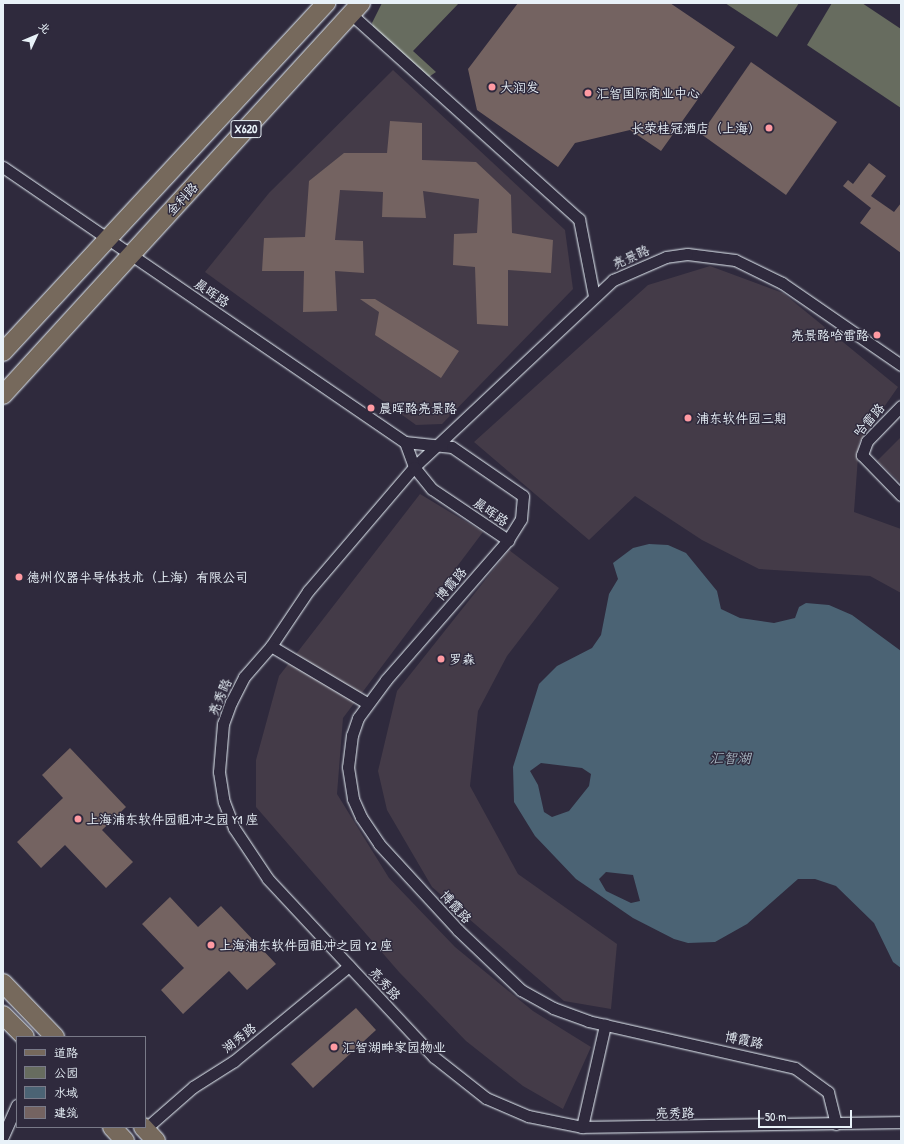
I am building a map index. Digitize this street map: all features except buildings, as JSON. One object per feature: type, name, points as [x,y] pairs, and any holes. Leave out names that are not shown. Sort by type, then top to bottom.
[{"type":"main road","name":"金科路","points":[[3,352],[109,240],[326,3]]},
{"type":"main road","name":"金科路","points":[[3,395],[356,9]]},
{"type":"main road","points":[[3,984],[53,1036]]},
{"type":"main road","points":[[3,1015],[24,1036]]},
{"type":"main road","points":[[113,1128],[126,1141]]},
{"type":"street","points":[[356,9],[579,220],[594,296]]},
{"type":"street","name":"晨晖路","points":[[3,167],[405,442],[440,444],[462,452],[523,496],[521,519],[508,540],[432,489],[414,467],[405,442]]},
{"type":"street","name":"亮景路","points":[[414,467],[440,444],[594,296],[613,280],[645,263],[687,254],[714,255],[735,260],[782,283],[901,365]]},
{"type":"street","name":"哈雷路","points":[[901,406],[867,441],[862,455],[901,495]]},
{"type":"street","name":"亮秀路","points":[[414,467],[308,591],[271,646],[244,677],[223,724],[219,772],[224,802],[248,853],[349,966],[434,1057],[464,1083],[528,1116],[582,1127],[901,1122]]},
{"type":"street","name":"博霞路","points":[[508,540],[367,703],[352,735],[348,767],[353,799],[369,830],[506,978],[553,1008],[605,1026],[795,1068],[828,1092],[836,1124]]},
{"type":"street","points":[[271,646],[367,703]]},
{"type":"street","name":"湖秀路","points":[[148,1132],[193,1087],[251,1048],[349,966]]},
{"type":"street","points":[[582,1127],[605,1026]]},
{"type":"street","points":[[3,1136],[16,1107]]},
{"type":"shaded area","points":[[393,70],[565,230],[573,289],[442,424],[416,425],[205,272],[269,193]]},
{"type":"shaded area","name":"浦东软件园三期","points":[[710,266],[783,293],[898,387],[859,443],[854,512],[901,529],[901,593],[870,576],[759,569],[702,540],[635,496],[589,540],[474,442],[648,285]]},
{"type":"shaded area","points":[[901,437],[901,483],[877,461]]},
{"type":"shaded area","points":[[420,494],[483,532],[343,718],[337,794],[389,878],[455,947],[533,1011],[591,1047],[563,1109],[523,1086],[466,1041],[399,972],[256,807],[256,760],[279,676]]},
{"type":"shaded area","points":[[509,550],[559,588],[507,656],[478,711],[470,786],[518,874],[617,944],[611,1009],[564,1001],[432,887],[387,810],[378,771],[397,691]]},
{"type":"green space","points":[[382,3],[459,3],[413,51],[436,72],[423,81],[377,40],[372,23]]},
{"type":"green space","points":[[725,3],[799,3],[777,37]]},
{"type":"green space","points":[[832,3],[862,3],[901,29],[901,108],[807,45]]},
{"type":"water","name":"汇智湖","points":[[649,544],[668,545],[686,553],[717,591],[721,609],[740,618],[774,623],[795,618],[799,607],[806,603],[829,605],[852,615],[901,651],[901,968],[893,962],[874,923],[836,886],[815,879],[798,879],[747,924],[715,942],[688,943],[674,939],[633,918],[576,879],[535,836],[514,802],[513,767],[539,684],[557,666],[592,648],[601,635],[609,594],[618,579],[613,563],[633,548]],"holes":[[[541,763],[582,768],[591,774],[589,786],[569,811],[552,817],[544,812],[538,785],[530,771]],[[606,872],[633,875],[640,901],[631,903],[606,891],[599,879]]]},
{"type":"place","name":"大润发","points":[[492,87]]},
{"type":"place","name":"汇智国际商业中心","points":[[588,93]]},
{"type":"place","name":"长荣桂冠酒店（上海）","points":[[769,128]]},
{"type":"place","name":"亮景路哈雷路","points":[[877,335]]},
{"type":"place","name":"晨晖路亮景路","points":[[371,408]]},
{"type":"place","name":"浦东软件园三期","points":[[688,418]]},
{"type":"place","name":"德州仪器半导体技术（上海）有限公司","points":[[19,577]]},
{"type":"place","name":"罗森","points":[[441,659]]},
{"type":"place","name":"上海浦东软件园祖冲之园 Y1 座","points":[[78,819]]},
{"type":"place","name":"上海浦东软件园祖冲之园 Y2 座","points":[[211,945]]},
{"type":"place","name":"汇智湖畔家园物业","points":[[334,1047]]}]
